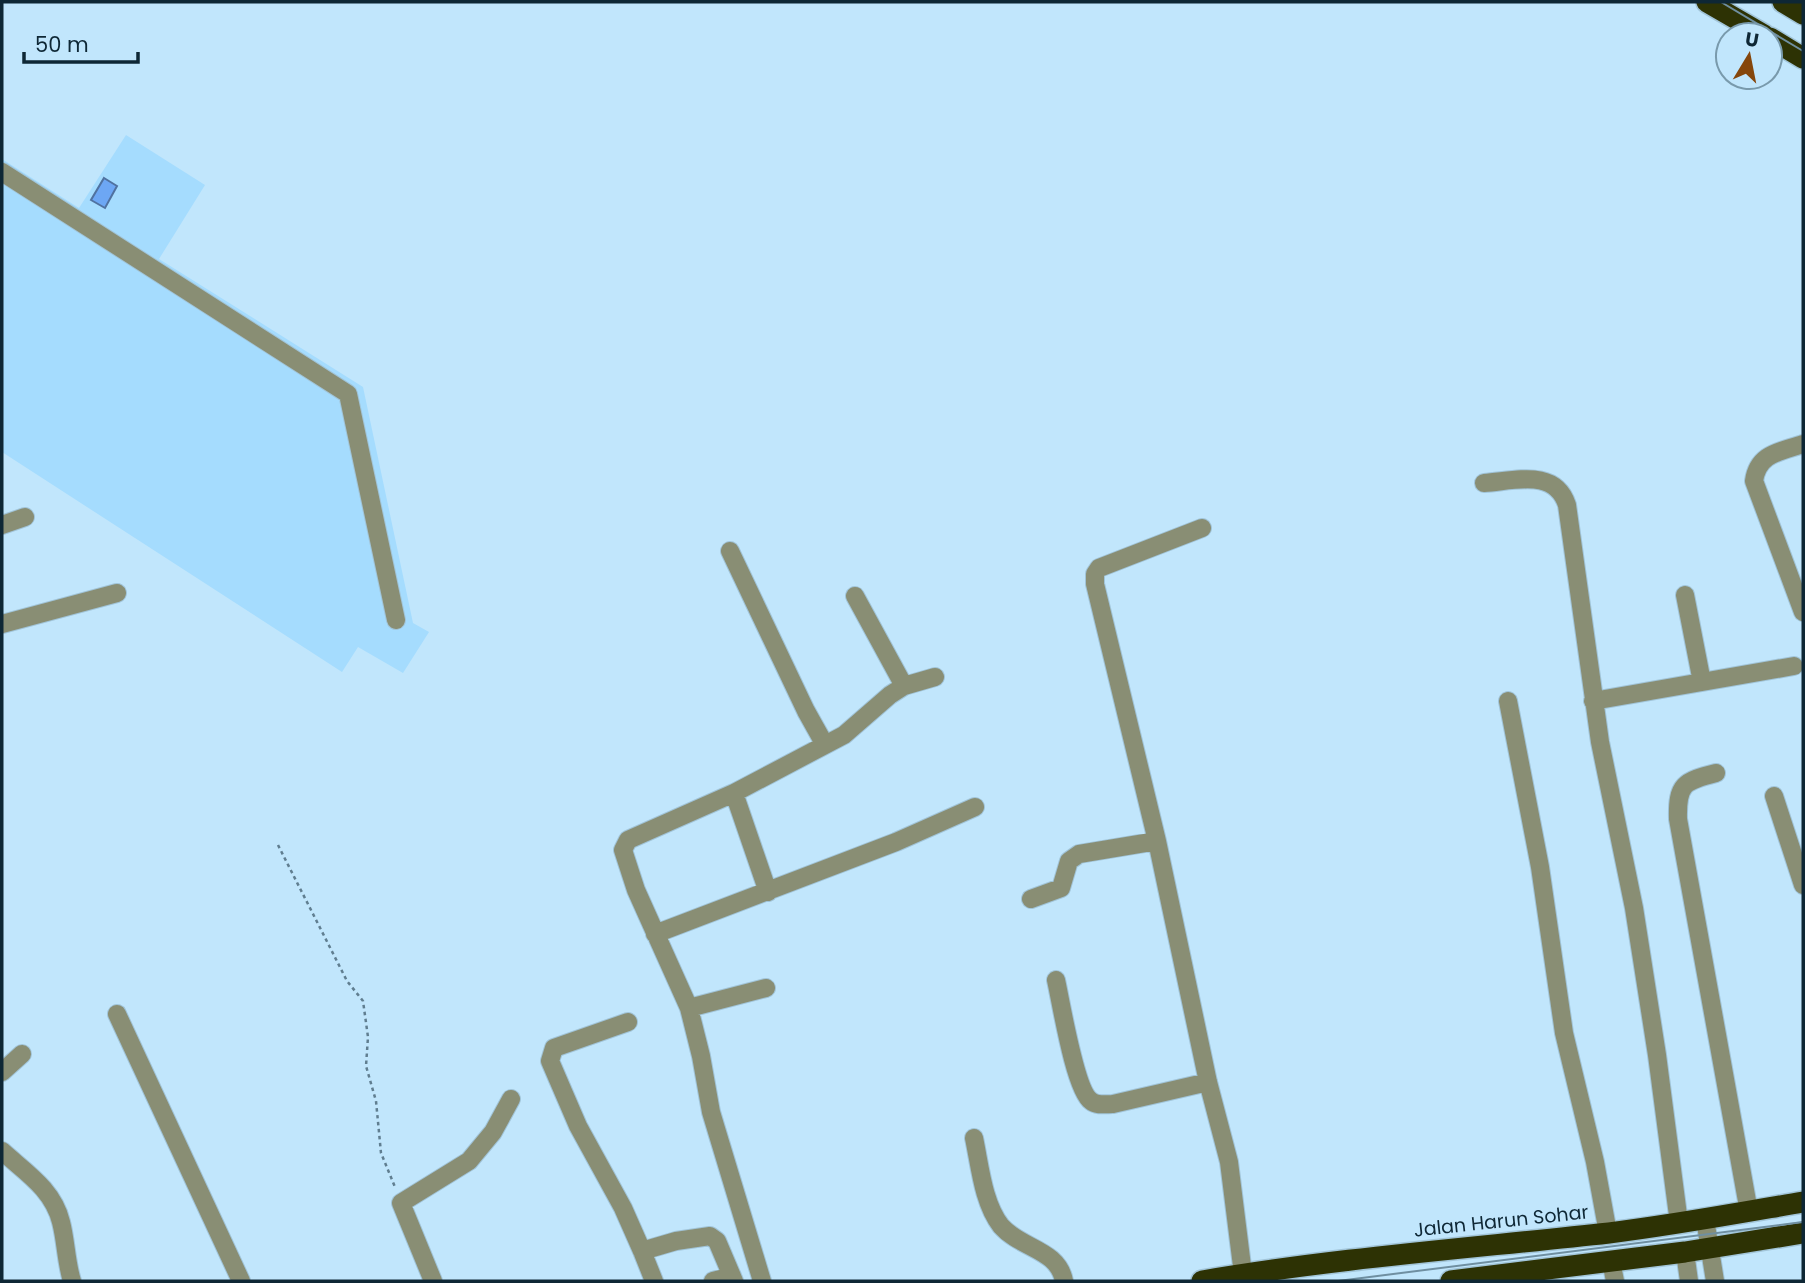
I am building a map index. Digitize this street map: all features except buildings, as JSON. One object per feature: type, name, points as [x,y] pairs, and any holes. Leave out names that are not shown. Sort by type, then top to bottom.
[{"type":"highway","points":[[1707,2],[1740,21]]},
{"type":"highway","points":[[1783,2],[1803,14]]},
{"type":"highway","points":[[1784,46],[1803,58]]},
{"type":"highway","name":"Jalan Harun Sohar","points":[[1202,1281],[1559,1236],[1608,1233],[1749,1212],[1801,1201]]},
{"type":"highway","points":[[1454,1281],[1613,1271],[1685,1252],[1803,1233]]},
{"type":"street","points":[[2,172],[348,394],[396,620]]},
{"type":"street","points":[[1803,444],[1764,458],[1755,468],[1754,481],[1803,612]]},
{"type":"street","points":[[1484,483],[1542,480],[1554,484],[1563,493],[1567,505],[1593,701],[1634,908],[1679,1223]]},
{"type":"street","points":[[2,525],[25,517]]},
{"type":"street","points":[[1202,528],[1103,566],[1095,574],[1095,584],[1157,841],[1208,1082],[1229,1162],[1243,1274]]},
{"type":"street","points":[[730,551],[825,745]]},
{"type":"street","points":[[2,624],[117,593]]},
{"type":"street","points":[[1685,595],[1702,682]]},
{"type":"street","points":[[855,596],[904,686]]},
{"type":"street","points":[[1593,701],[1794,666]]},
{"type":"street","points":[[762,1281],[711,1112],[689,1008],[654,934],[624,854],[625,843],[734,793],[825,745],[859,724],[880,701],[904,686],[935,677]]},
{"type":"street","points":[[1508,701],[1540,867],[1564,1033],[1595,1162],[1608,1233]]},
{"type":"street","points":[[1716,774],[1691,779],[1683,786],[1678,799],[1678,819],[1749,1212]]},
{"type":"street","points":[[734,793],[768,892]]},
{"type":"street","points":[[1773,796],[1802,878]]},
{"type":"street","points":[[654,934],[896,842],[975,807]]},
{"type":"street","points":[[1031,899],[1061,888],[1069,861],[1079,854],[1157,841]]},
{"type":"street","points":[[1056,980],[1076,1073],[1090,1101],[1113,1104],[1208,1082]]},
{"type":"street","points":[[689,1008],[766,988]]},
{"type":"street","points":[[117,1014],[241,1281]]},
{"type":"street","points":[[628,1022],[554,1048],[550,1058],[578,1126],[622,1208],[654,1281]]},
{"type":"street","points":[[2,1072],[22,1054]]},
{"type":"street","points":[[433,1281],[401,1203],[469,1161],[493,1132],[510,1099]]},
{"type":"street","points":[[974,1138],[988,1199],[996,1217],[1012,1236],[1058,1264],[1065,1281]]},
{"type":"street","points":[[2,1151],[39,1183],[50,1197],[62,1224],[72,1281]]},
{"type":"street","points":[[1705,1219],[1715,1281]]},
{"type":"street","points":[[642,1251],[676,1241],[710,1236],[717,1241],[733,1279],[713,1281]]},
{"type":"street","points":[[1685,1252],[1689,1281]]},
{"type":"path","points":[[278,845],[347,981],[363,1001],[368,1037],[366,1066],[376,1101],[381,1153],[401,1203]]},
{"type":"shaded area","points":[[126,135],[205,185],[159,259],[363,387],[413,623],[429,632],[403,673],[358,647],[342,672],[2,452],[2,159],[79,208]]},
{"type":"tram line","points":[[1721,2],[1803,51]]},
{"type":"tram line","points":[[1338,1281],[1803,1222]]}]
